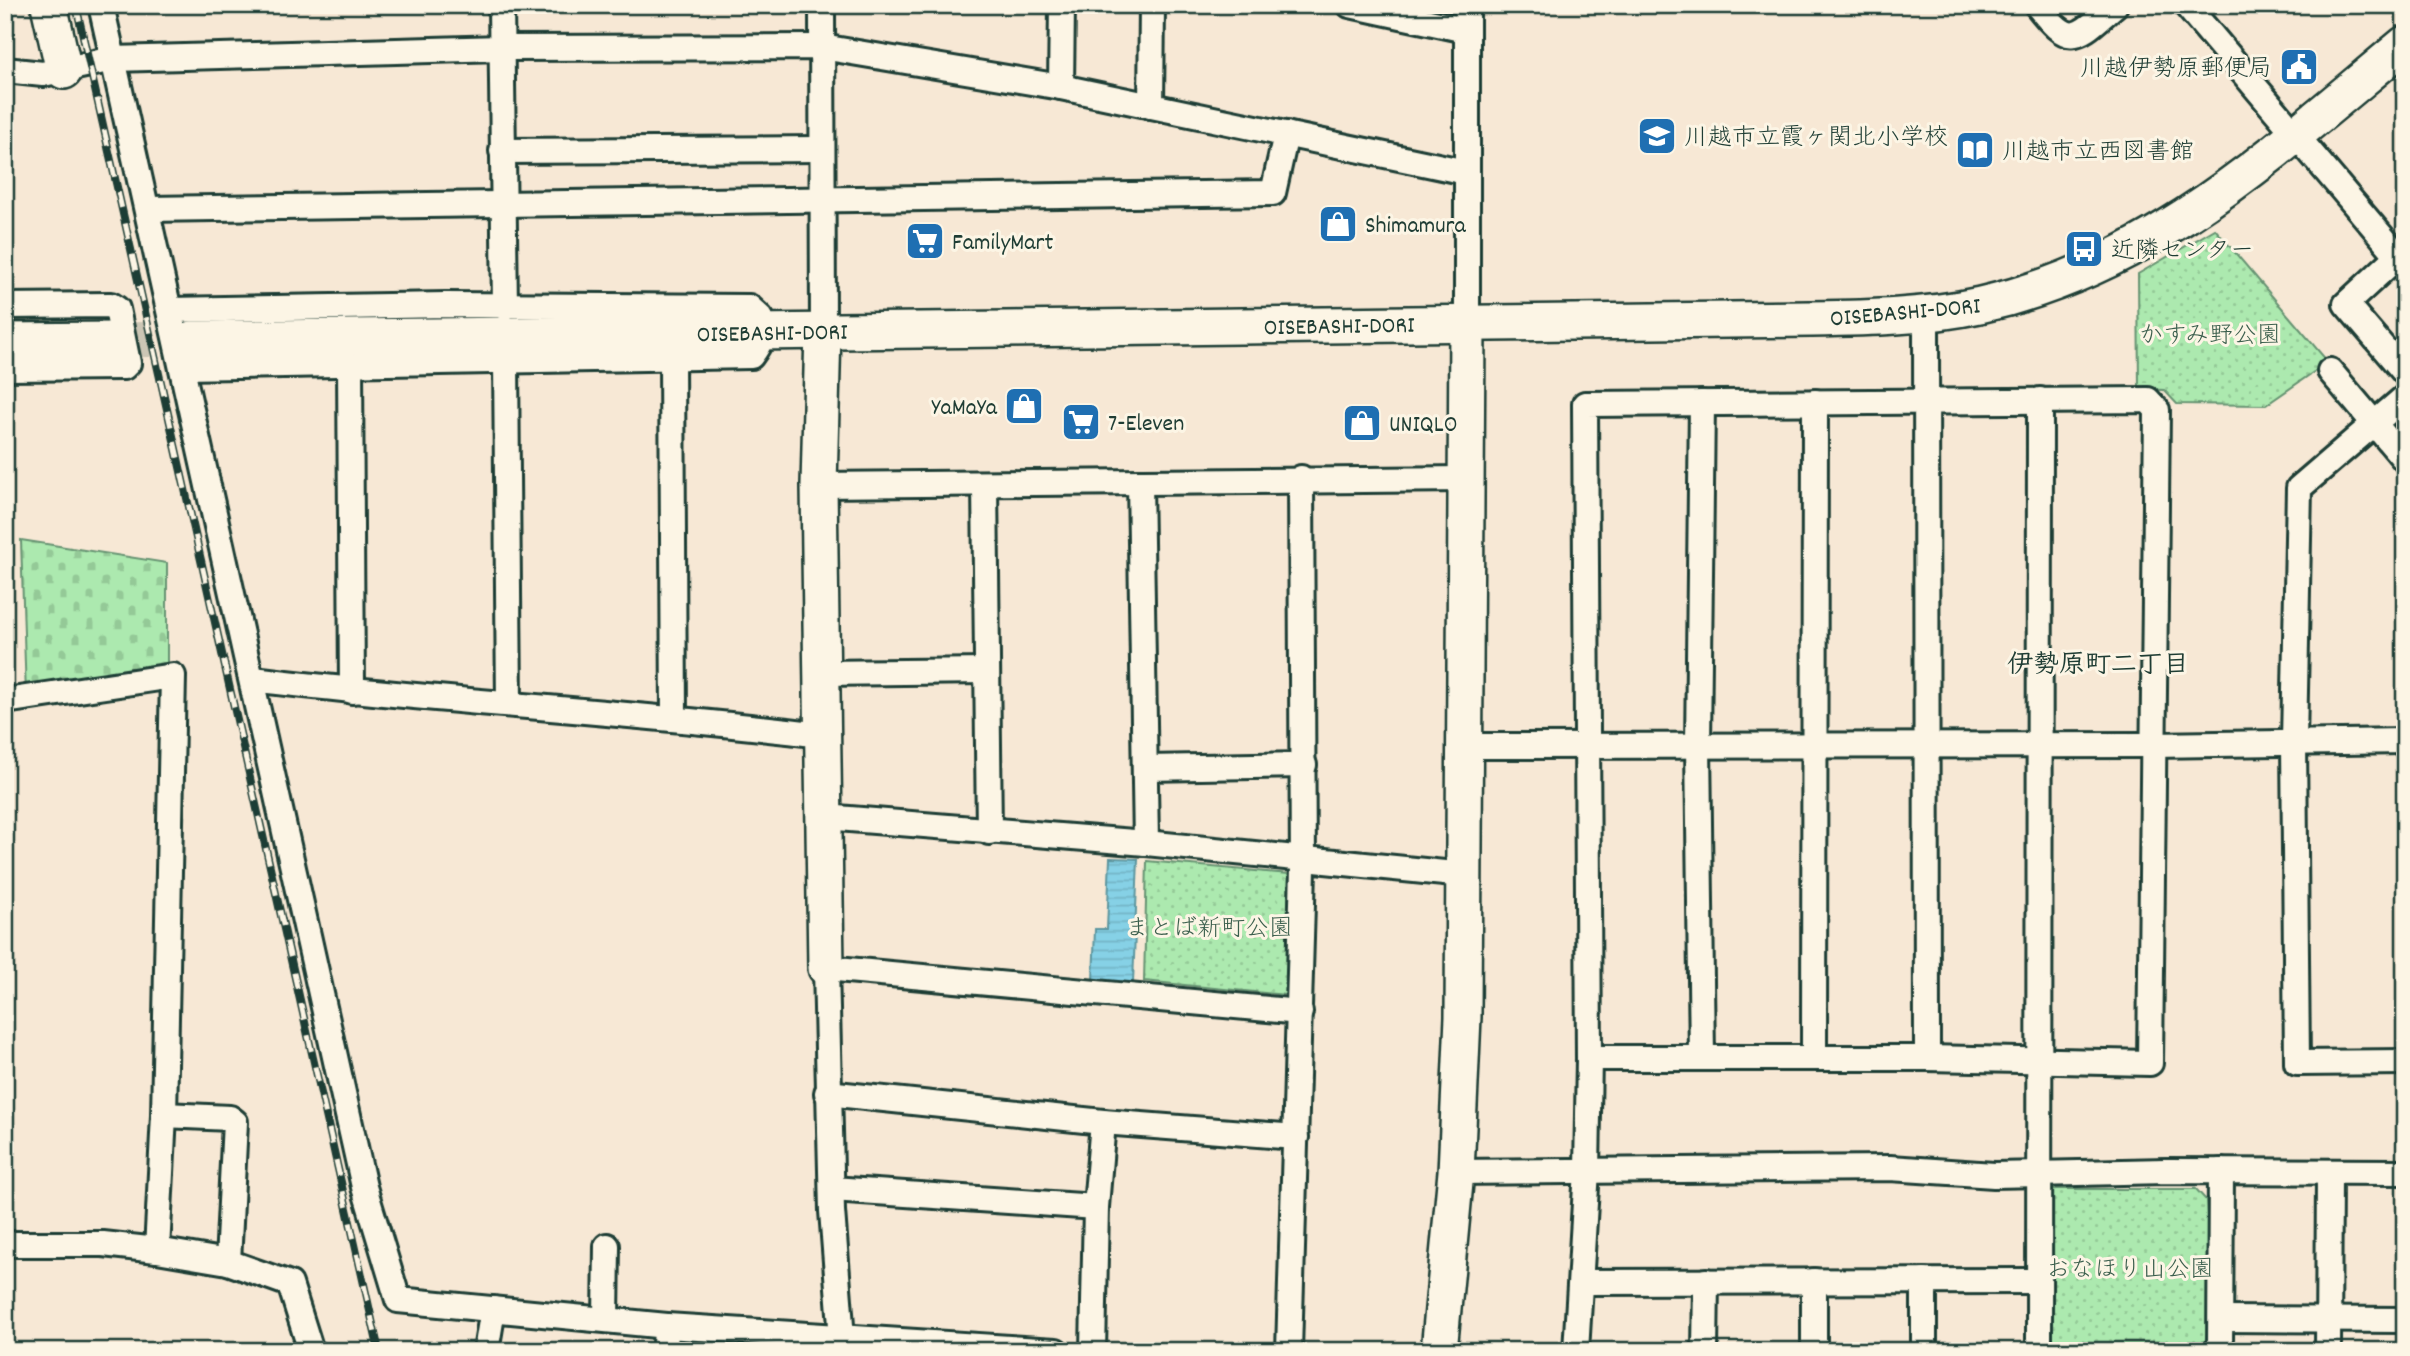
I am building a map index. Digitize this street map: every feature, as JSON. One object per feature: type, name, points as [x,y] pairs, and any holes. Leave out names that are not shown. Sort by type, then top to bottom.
[{"type":"street","points":[[49,5],[64,71]]},
{"type":"street","points":[[101,5],[170,310],[188,353],[252,679],[364,1187],[398,1300],[606,1319],[666,1339],[1056,1351]]},
{"type":"street","points":[[501,5],[505,307]]},
{"type":"street","points":[[822,5],[820,149],[823,331],[819,485],[827,1093],[843,1344]]},
{"type":"street","points":[[1061,87],[1062,5]]},
{"type":"street","points":[[1151,106],[1152,5]]},
{"type":"street","points":[[1350,5],[1466,30]]},
{"type":"street","points":[[1439,1351],[1456,1172],[1464,1017],[1467,5]]},
{"type":"street","points":[[2037,5],[2055,29],[2065,35],[2076,35],[2115,5]]},
{"type":"street","points":[[2186,5],[2401,260],[2346,304],[2405,373]]},
{"type":"street","name":"OISEBASHI-DORI","points":[[188,353],[763,331],[1467,324],[1835,318],[1926,313],[2017,296],[2093,270],[2179,222],[2226,190],[2296,135],[2405,44]]},
{"type":"street","points":[[5,70],[43,74],[113,59],[502,48],[822,47],[1061,87],[1466,172]]},
{"type":"street","points":[[148,209],[503,202],[821,202],[1030,194],[1273,193],[1286,134]]},
{"type":"street","points":[[502,151],[820,149]]},
{"type":"street","points":[[5,306],[111,305],[117,309],[128,363],[119,353],[5,341]]},
{"type":"street","points":[[170,310],[750,307],[761,318],[763,331],[761,343],[751,356],[350,363],[188,353]]},
{"type":"street","points":[[1926,313],[1927,1058]]},
{"type":"street","points":[[5,368],[119,353]]},
{"type":"street","points":[[672,359],[674,717]]},
{"type":"street","points":[[506,361],[509,704]]},
{"type":"street","points":[[350,363],[352,691]]},
{"type":"street","points":[[2330,371],[2405,460]]},
{"type":"street","points":[[2405,397],[2372,422],[2299,488],[2294,742],[2297,1063],[2405,1062]]},
{"type":"street","points":[[2039,1351],[2040,400]]},
{"type":"street","points":[[1576,1351],[1587,1170],[1589,1058],[1585,404],[2148,400],[2157,410],[2150,1063],[1927,1058],[1589,1058]]},
{"type":"street","points":[[1814,1058],[1815,402]]},
{"type":"street","points":[[1702,403],[1698,745],[1702,1058]]},
{"type":"street","points":[[819,485],[1301,478],[1465,479]]},
{"type":"street","points":[[1289,1351],[1303,858],[1301,478]]},
{"type":"street","points":[[1140,482],[1147,768],[1146,843]]},
{"type":"street","points":[[985,484],[989,832]]},
{"type":"street","points":[[821,673],[988,671]]},
{"type":"street","points":[[5,701],[173,676],[164,1115],[157,1250]]},
{"type":"street","points":[[252,679],[352,691],[674,717],[822,735]]},
{"type":"street","points":[[1464,746],[2040,743],[2153,745],[2405,741]]},
{"type":"street","points":[[1147,768],[1304,765]]},
{"type":"street","points":[[825,817],[1146,843],[1464,875]]},
{"type":"street","points":[[826,968],[1300,1012]]},
{"type":"street","points":[[827,1093],[1102,1122],[1296,1137]]},
{"type":"street","points":[[164,1115],[230,1118],[234,1122],[228,1262]]},
{"type":"street","points":[[1093,1351],[1096,1207],[1102,1122]]},
{"type":"street","points":[[1456,1172],[1890,1168],[1946,1174],[2405,1172]]},
{"type":"street","points":[[2220,1351],[2221,1171]]},
{"type":"street","points":[[2328,1351],[2329,1174]]},
{"type":"street","points":[[832,1189],[1096,1207]]},
{"type":"street","points":[[5,1244],[103,1244],[228,1262],[290,1284],[311,1351]]},
{"type":"street","points":[[606,1319],[607,1245]]},
{"type":"street","points":[[1704,1351],[1706,1281]]},
{"type":"street","points":[[1814,1281],[1814,1351]]},
{"type":"street","points":[[1924,1281],[1924,1351]]},
{"type":"street","points":[[1581,1282],[2039,1281]]},
{"type":"street","points":[[486,1351],[493,1309]]},
{"type":"street","points":[[2221,1319],[2405,1320]]},
{"type":"street","points":[[297,1351],[295,1337],[300,1320]]},
{"type":"green space","name":"かすみ野公園","points":[[2215,229],[2328,362],[2266,405],[2177,404],[2164,390],[2139,389],[2138,274]]},
{"type":"green space","points":[[21,540],[167,563],[167,668],[26,696]]},
{"type":"green space","name":"まとば新町公園","points":[[1147,861],[1289,874],[1286,995],[1144,981]]},
{"type":"green space","name":"おなほり山公園","points":[[2055,1189],[2196,1189],[2206,1200],[2212,1286],[2205,1346],[2055,1345],[2051,1340],[2049,1195]]},
{"type":"water","points":[[1110,858],[1138,859],[1133,983],[1093,981],[1095,929],[1107,929]]},
{"type":"tunnel","points":[[115,340],[192,339]]},
{"type":"railway","points":[[76,5],[379,1351]]},
{"type":"place","name":"川越伊勢原郵便局","points":[[2299,67]]},
{"type":"place","name":"川越市立霞ヶ関北小学校","points":[[1657,136]]},
{"type":"place","name":"川越市立西図書館","points":[[1975,150]]},
{"type":"place","name":"Shimamura","points":[[1338,224]]},
{"type":"place","name":"FamilyMart","points":[[925,241]]},
{"type":"place","name":"近隣センター","points":[[2084,249]]},
{"type":"place","name":"YaMaYa","points":[[1024,406]]},
{"type":"place","name":"7-Eleven","points":[[1081,422]]},
{"type":"place","name":"UNIQLO","points":[[1362,423]]},
{"type":"district","name":"伊勢原町二丁目","points":[[2098,663]]}]
